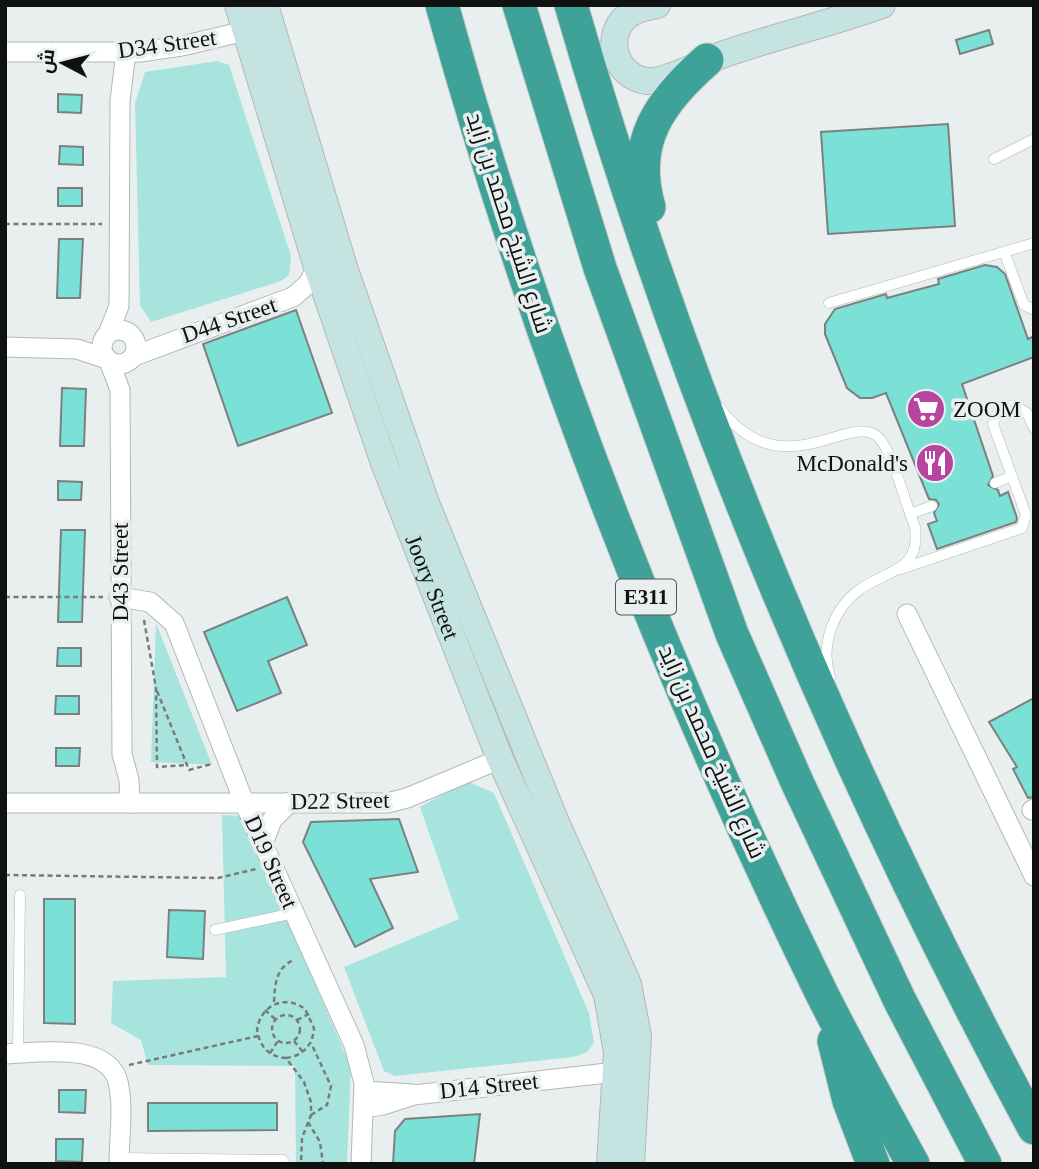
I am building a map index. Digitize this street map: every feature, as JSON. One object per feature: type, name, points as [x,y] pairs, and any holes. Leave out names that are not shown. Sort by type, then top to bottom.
[{"type":"highway","name":"شارع الشيخ محمد بن زايد","points":[[442,5],[514,244],[567,395],[680,684],[736,812],[822,995],[913,1164]]},
{"type":"highway","name":"E311","points":[[519,5],[600,268],[732,634],[797,782],[894,989],[985,1164]]},
{"type":"highway","points":[[571,5],[634,213],[725,465],[787,616],[848,759],[1034,1128]]},
{"type":"highway","points":[[660,284],[663,259],[643,186],[644,152],[663,105],[678,85],[707,60]]},
{"type":"highway","points":[[822,995],[849,1101],[873,1164]]},
{"type":"street","name":"Joory Street","points":[[239,5],[317,267],[393,488],[500,759],[607,995],[615,1033],[616,1072],[610,1164]]},
{"type":"street","name":"Joory Street","points":[[265,5],[344,267],[422,490],[477,635],[555,820],[622,968],[633,1001],[638,1053],[631,1164]]},
{"type":"street","points":[[657,5],[633,12],[619,26],[615,35],[615,55],[626,72],[635,78],[654,81],[707,60],[882,5]]},
{"type":"street","name":"D34 Street","points":[[5,52],[120,52],[182,46],[245,31]]},
{"type":"street","points":[[245,31],[261,44],[277,89],[292,99]]},
{"type":"street","points":[[120,52],[113,74],[120,101],[119,306],[132,346]]},
{"type":"street","name":"D44 Street","points":[[132,346],[164,343],[293,297],[308,284],[317,267]]},
{"type":"street","name":"D44 Street","points":[[293,297],[329,301]]},
{"type":"street","points":[[108,360],[102,349],[119,306]]},
{"type":"street","points":[[76,349],[116,330],[132,346]]},
{"type":"street","points":[[5,347],[76,349],[120,364],[132,346]]},
{"type":"street","name":"D43 Street","points":[[122,803],[120,390],[132,346]]},
{"type":"street","name":"D43 Street","points":[[108,360],[120,390]]},
{"type":"street","points":[[119,597],[140,598]]},
{"type":"street","name":"D19 Street","points":[[140,598],[160,607],[174,623],[244,802],[354,1045],[364,1099],[360,1164]]},
{"type":"street","points":[[907,614],[1034,876]]},
{"type":"street","points":[[500,759],[517,770],[539,812],[555,820]]},
{"type":"street","name":"D22 Street","points":[[5,803],[367,804],[397,801],[500,759]]},
{"type":"street","points":[[263,844],[272,820],[290,802]]},
{"type":"street","points":[[12,1054],[83,1053],[99,1058],[112,1069],[119,1088],[119,1161]]},
{"type":"street","name":"D14 Street","points":[[364,1099],[616,1072]]},
{"type":"lane","points":[[994,159],[1034,139]]},
{"type":"lane","points":[[829,303],[1004,254],[1034,243]]},
{"type":"lane","points":[[1004,254],[1024,305],[1034,310]]},
{"type":"lane","points":[[675,324],[693,343],[705,372]]},
{"type":"lane","points":[[713,394],[729,420],[754,439],[768,445],[799,447],[860,430],[874,433],[884,444],[910,514],[916,542],[911,557],[899,570]]},
{"type":"lane","points":[[833,685],[828,673],[827,650],[839,612],[860,589],[899,570],[1018,531],[1030,517],[995,432],[995,416],[1006,406],[1014,405],[1027,412],[1034,428]]},
{"type":"lane","points":[[995,483],[1012,476]]},
{"type":"lane","points":[[910,514],[932,506]]},
{"type":"lane","points":[[852,733],[864,765],[877,816]]},
{"type":"lane","points":[[12,1054],[20,895]]},
{"type":"lane","points":[[215,930],[294,913]]},
{"type":"lane","points":[[119,1161],[283,1160]]},
{"type":"path","points":[[5,224],[119,224]]},
{"type":"path","points":[[5,597],[119,597]]},
{"type":"path","points":[[140,598],[156,688],[158,767],[187,765]]},
{"type":"path","points":[[156,688],[189,770],[212,764],[211,758],[225,753]]},
{"type":"path","points":[[5,875],[218,878],[245,873],[271,862]]},
{"type":"path","points":[[274,1004],[279,971],[286,963],[311,951]]},
{"type":"path","points":[[293,1003],[309,1014],[314,1028],[311,1043],[303,1052],[286,1058],[270,1053],[258,1036],[258,1022],[265,1010],[274,1004],[293,1003]]},
{"type":"path","points":[[265,1010],[275,1019]]},
{"type":"path","points":[[278,1041],[271,1028],[275,1019],[284,1015],[298,1020],[309,1014]]},
{"type":"path","points":[[294,1041],[300,1031],[298,1020]]},
{"type":"path","points":[[112,1069],[258,1036]]},
{"type":"path","points":[[278,1041],[294,1041]]},
{"type":"path","points":[[270,1053],[278,1041]]},
{"type":"path","points":[[294,1041],[303,1052]]},
{"type":"path","points":[[311,1043],[331,1090],[327,1105],[311,1115]]},
{"type":"path","points":[[286,1058],[308,1090],[311,1115],[303,1132],[301,1164]]},
{"type":"path","points":[[309,1122],[320,1142],[323,1164]]},
{"type":"shaded area","points":[[217,61],[229,65],[291,256],[289,275],[281,281],[151,322],[140,305],[135,103],[145,72]]},
{"type":"shaded area","points":[[156,623],[212,765],[151,762]]},
{"type":"shaded area","points":[[467,781],[494,793],[589,1013],[594,1043],[587,1052],[573,1057],[395,1076],[384,1071],[344,967],[459,919],[420,807]]},
{"type":"shaded area","points":[[222,815],[242,816],[351,1067],[347,1164],[296,1164],[295,1066],[148,1065],[141,1040],[111,1023],[113,981],[226,977]]},
{"type":"building","points":[[989,30],[993,44],[960,54],[956,40]]},
{"type":"building","points":[[58,94],[82,95],[81,113],[58,112]]},
{"type":"building","points":[[948,124],[955,226],[828,234],[821,132]]},
{"type":"building","points":[[60,146],[83,147],[83,165],[59,164]]},
{"type":"building","points":[[58,188],[82,188],[82,206],[58,206]]},
{"type":"building","points":[[59,239],[83,239],[80,298],[57,298]]},
{"type":"building","points":[[985,265],[997,267],[1005,274],[1028,339],[1034,336],[1034,357],[962,384],[993,476],[988,485],[998,490],[1000,496],[1008,492],[1017,518],[1016,522],[937,549],[928,524],[937,521],[934,513],[939,504],[936,500],[929,499],[886,393],[872,398],[860,398],[847,388],[825,334],[825,324],[835,309],[886,294],[887,298],[939,284],[938,279]]},
{"type":"building","points":[[296,310],[332,413],[238,446],[203,344]]},
{"type":"building","points":[[62,388],[86,389],[84,446],[60,446]]},
{"type":"building","points":[[58,481],[82,482],[81,500],[58,500]]},
{"type":"building","points":[[61,530],[85,530],[82,622],[58,622]]},
{"type":"building","points":[[287,597],[307,645],[268,661],[281,693],[237,711],[204,632]]},
{"type":"building","points":[[58,648],[81,648],[81,666],[57,666]]},
{"type":"building","points":[[56,696],[79,696],[79,714],[55,714]]},
{"type":"building","points":[[1034,698],[1034,797],[1028,798],[1013,769],[1017,767],[989,722]]},
{"type":"building","points":[[56,748],[80,748],[79,766],[56,766]]},
{"type":"building","points":[[399,819],[418,872],[370,879],[393,928],[355,947],[303,842],[311,822]]},
{"type":"building","points":[[44,899],[75,899],[75,1024],[44,1023]]},
{"type":"building","points":[[169,910],[205,911],[203,959],[167,957]]},
{"type":"building","points":[[59,1090],[86,1090],[85,1113],[59,1112]]},
{"type":"building","points":[[148,1103],[277,1103],[277,1130],[148,1131]]},
{"type":"building","points":[[480,1114],[474,1164],[393,1164],[395,1131],[405,1119]]},
{"type":"building","points":[[56,1139],[83,1139],[82,1162],[56,1161]]},
{"type":"place","name":"ZOOM","points":[[926,409]]},
{"type":"place","name":"McDonald's","points":[[935,463]]}]
